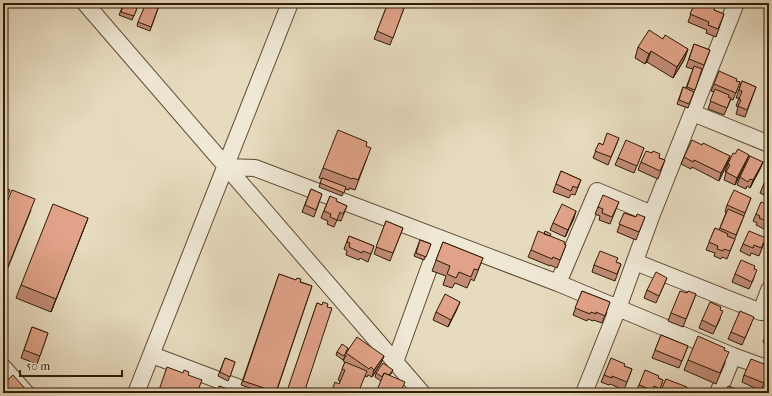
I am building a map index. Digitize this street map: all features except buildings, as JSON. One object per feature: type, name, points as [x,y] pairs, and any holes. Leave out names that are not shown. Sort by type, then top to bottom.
[{"type":"street","points":[[85,3],[422,393]]},
{"type":"street","points":[[136,393],[290,3]]},
{"type":"street","points":[[584,393],[618,308],[652,214],[736,3]]},
{"type":"street","points":[[693,113],[769,144]]},
{"type":"street","points":[[226,167],[255,168],[558,283],[733,356],[769,369]]},
{"type":"street","points":[[558,283],[597,191],[652,214]]},
{"type":"street","points":[[395,362],[440,238]]},
{"type":"street","points":[[635,262],[761,312],[769,290]]},
{"type":"street","points":[[152,355],[253,393]]},
{"type":"street","points":[[718,393],[733,356]]},
{"type":"street","points":[[5,375],[26,393]]}]
